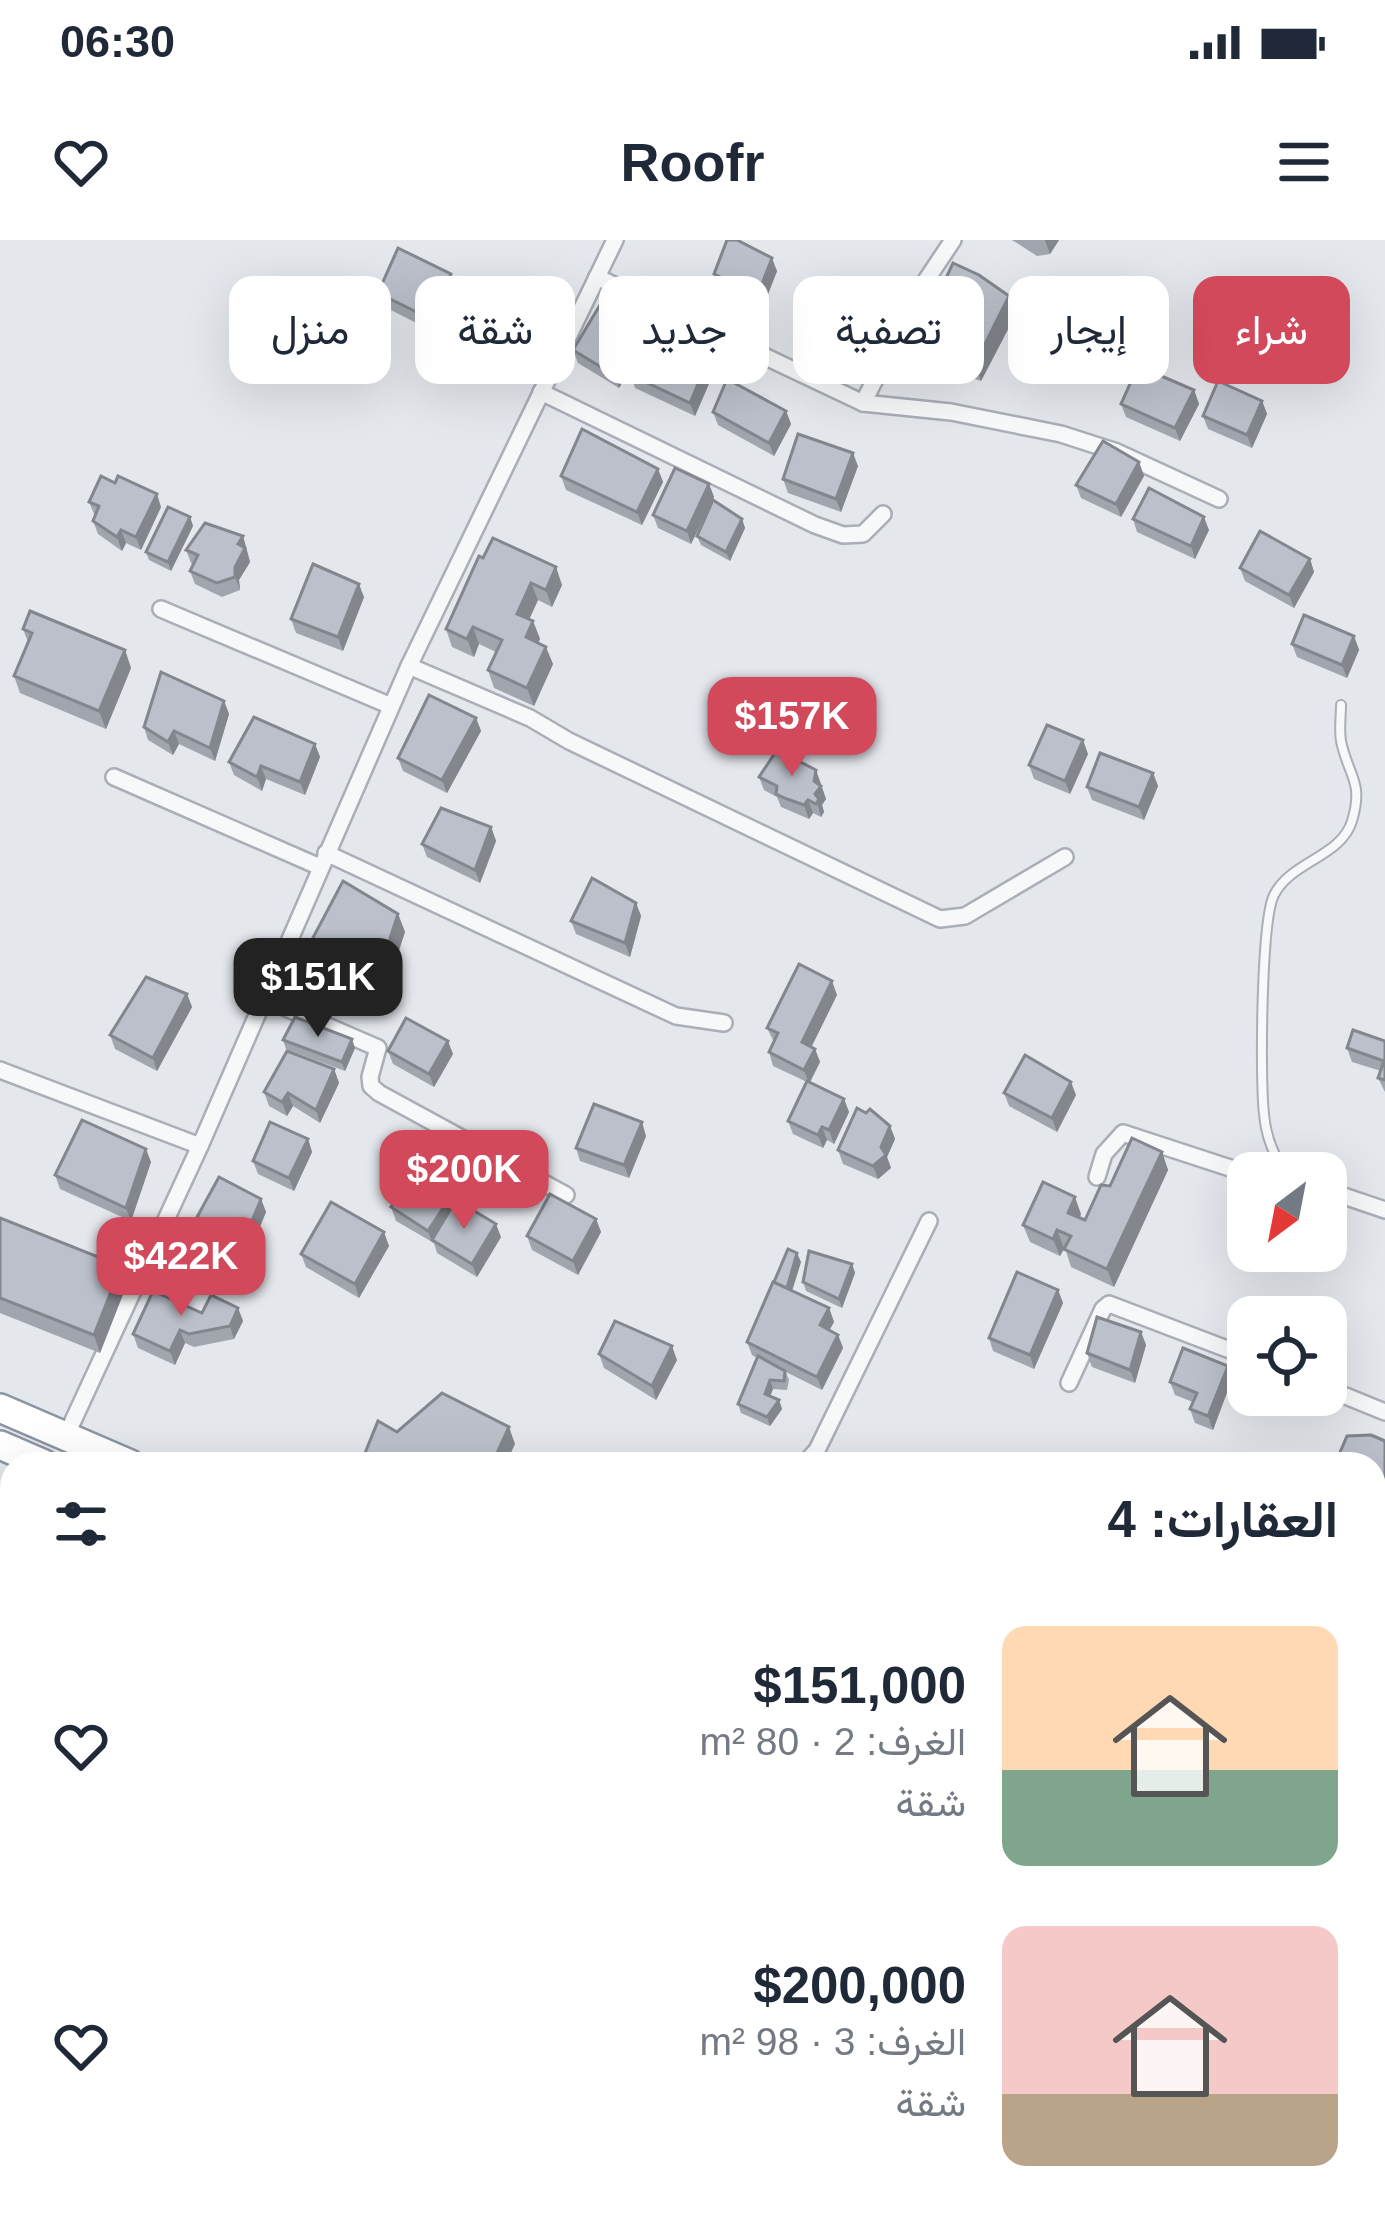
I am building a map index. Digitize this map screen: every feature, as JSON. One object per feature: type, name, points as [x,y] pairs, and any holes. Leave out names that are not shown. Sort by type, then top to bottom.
[{"type":"highway","points":[[0,1408],[103,1452]]},
{"type":"street","points":[[66,1436],[200,1146],[409,665],[615,240]]},
{"type":"street","points":[[863,403],[922,285],[953,240]]},
{"type":"street","points":[[597,277],[863,403],[951,412],[1061,434],[1117,452],[1219,499]]},
{"type":"street","points":[[542,392],[815,525],[843,535],[863,534],[883,514]]},
{"type":"street","points":[[161,609],[391,706]]},
{"type":"street","points":[[409,665],[530,718],[940,919],[964,916],[1064,857]]},
{"type":"street","points":[[114,777],[323,860],[676,1016],[724,1023]]},
{"type":"street","points":[[263,998],[379,1048],[371,1086],[566,1195]]},
{"type":"street","points":[[0,1070],[200,1146]]},
{"type":"street","points":[[1097,1177],[1104,1154],[1123,1133],[1227,1167]]},
{"type":"street","points":[[1347,1197],[1385,1210]]},
{"type":"street","points":[[815,1452],[928,1221]]},
{"type":"street","points":[[1069,1383],[1109,1304],[1227,1350]]},
{"type":"street","points":[[1347,1397],[1385,1412]]},
{"type":"lane","points":[[1273,1152],[1264,1114],[1266,929],[1276,891],[1293,870],[1326,852],[1347,833],[1353,818],[1358,784],[1340,740],[1341,705]]},
{"type":"building","points":[[727,240],[737,240],[772,258],[765,276],[714,274]]},
{"type":"building","points":[[398,248],[451,274],[415,276],[415,311],[391,299],[391,276],[386,276]]},
{"type":"building","points":[[953,263],[980,276],[947,276]]},
{"type":"building","points":[[984,278],[1008,298],[984,346]]},
{"type":"building","points":[[599,307],[599,366],[575,347]]},
{"type":"building","points":[[1169,379],[1194,390],[1175,428],[1121,404],[1130,384],[1169,384]]},
{"type":"building","points":[[650,384],[698,384],[690,403]]},
{"type":"building","points":[[725,384],[736,384],[786,411],[769,443],[713,412]]},
{"type":"building","points":[[1217,384],[1262,401],[1247,435],[1203,416]]},
{"type":"building","points":[[582,429],[658,469],[637,512],[561,476]]},
{"type":"building","points":[[798,434],[853,453],[836,499],[783,479]]},
{"type":"building","points":[[1103,441],[1139,462],[1116,504],[1076,485]]},
{"type":"building","points":[[675,468],[709,484],[687,531],[653,515]]},
{"type":"building","points":[[101,476],[115,483],[118,476],[157,494],[136,537],[121,530],[117,537],[93,521],[99,506],[89,502]]},
{"type":"building","points":[[1149,488],[1204,517],[1191,546],[1133,519]]},
{"type":"building","points":[[713,500],[742,519],[726,552],[697,536]]},
{"type":"building","points":[[168,507],[190,517],[168,562],[146,552]]},
{"type":"building","points":[[205,523],[243,536],[238,544],[245,548],[235,577],[217,583],[190,571],[198,555],[186,550]]},
{"type":"building","points":[[1260,531],[1310,559],[1289,595],[1240,568]]},
{"type":"building","points":[[493,538],[556,567],[546,590],[531,583],[517,614],[533,621],[526,637],[546,647],[527,688],[488,670],[502,640],[473,627],[467,639],[446,629],[479,556],[483,558]]},
{"type":"building","points":[[313,564],[359,584],[338,637],[291,619]]},
{"type":"building","points":[[30,611],[125,650],[99,711],[14,676],[32,633],[23,629]]},
{"type":"building","points":[[1304,615],[1354,636],[1342,665],[1292,644]]},
{"type":"building","points":[[161,672],[224,701],[210,748],[174,731],[168,742],[144,727]]},
{"type":"building","points":[[429,695],[476,718],[442,780],[398,758]]},
{"type":"building","points":[[254,717],[315,744],[300,782],[261,766],[257,777],[229,762]]},
{"type":"building","points":[[1047,725],[1083,740],[1065,781],[1029,765]]},
{"type":"building","points":[[777,750],[816,770],[814,781],[821,786],[815,794],[816,804],[808,800],[804,805],[776,794],[777,786],[759,777]]},
{"type":"building","points":[[1100,753],[1153,773],[1139,807],[1087,787]]},
{"type":"building","points":[[441,808],[491,827],[475,870],[422,844]]},
{"type":"building","points":[[592,878],[636,903],[625,943],[571,921]]},
{"type":"building","points":[[343,881],[398,914],[376,981],[307,949]]},
{"type":"building","points":[[799,964],[832,981],[802,1042],[815,1049],[804,1070],[769,1052],[778,1033],[767,1028]]},
{"type":"building","points":[[146,977],[187,994],[153,1058],[110,1035]]},
{"type":"building","points":[[295,1017],[352,1039],[342,1062],[283,1040]]},
{"type":"building","points":[[406,1018],[448,1041],[429,1074],[388,1051]]},
{"type":"building","points":[[1353,1030],[1385,1041],[1385,1080],[1378,1078],[1384,1061],[1347,1048]]},
{"type":"building","points":[[287,1051],[334,1069],[316,1110],[288,1093],[282,1102],[264,1092]]},
{"type":"building","points":[[1025,1055],[1071,1082],[1052,1118],[1004,1093]]},
{"type":"building","points":[[807,1081],[844,1099],[829,1130],[822,1127],[818,1135],[788,1121]]},
{"type":"building","points":[[594,1104],[642,1122],[624,1165],[576,1148]]},
{"type":"building","points":[[857,1108],[866,1113],[870,1109],[890,1126],[881,1147],[886,1155],[873,1166],[838,1150]]},
{"type":"building","points":[[82,1120],[146,1149],[126,1208],[55,1175]]},
{"type":"building","points":[[270,1122],[308,1139],[289,1178],[253,1161]]},
{"type":"building","points":[[1132,1138],[1162,1152],[1107,1269],[1064,1249],[1071,1236],[1057,1230],[1053,1239],[1023,1225],[1043,1182],[1075,1197],[1068,1213],[1085,1220],[1101,1185],[1110,1186]]},
{"type":"building","points":[[416,1175],[450,1197],[428,1231],[391,1207]]},
{"type":"building","points":[[219,1177],[261,1199],[245,1238],[197,1217]]},
{"type":"building","points":[[550,1194],[596,1219],[573,1261],[527,1236]]},
{"type":"building","points":[[456,1200],[496,1224],[472,1264],[432,1240]]},
{"type":"building","points":[[331,1202],[384,1232],[355,1284],[301,1254]]},
{"type":"building","points":[[0,1218],[121,1266],[94,1335],[0,1298]]},
{"type":"building","points":[[788,1249],[797,1253],[787,1288],[774,1282]]},
{"type":"building","points":[[809,1251],[852,1264],[839,1299],[803,1282]]},
{"type":"building","points":[[1017,1272],[1058,1290],[1030,1355],[989,1338]]},
{"type":"building","points":[[773,1282],[829,1308],[820,1325],[838,1335],[817,1377],[747,1342]]},
{"type":"building","points":[[153,1291],[202,1313],[211,1295],[238,1308],[230,1326],[189,1334],[180,1330],[170,1351],[133,1334]]},
{"type":"building","points":[[1097,1317],[1141,1332],[1130,1370],[1087,1353]]},
{"type":"building","points":[[615,1321],[672,1346],[652,1386],[599,1354]]},
{"type":"building","points":[[1183,1348],[1227,1366],[1208,1416],[1190,1409],[1197,1393],[1170,1382]]},
{"type":"building","points":[[758,1356],[785,1371],[784,1381],[770,1380],[765,1394],[779,1400],[767,1417],[738,1404]]},
{"type":"building","points":[[442,1393],[509,1427],[498,1452],[365,1452],[378,1421],[397,1432]]},
{"type":"building","points":[[1371,1435],[1385,1441],[1385,1452],[1340,1452],[1347,1436]]}]
